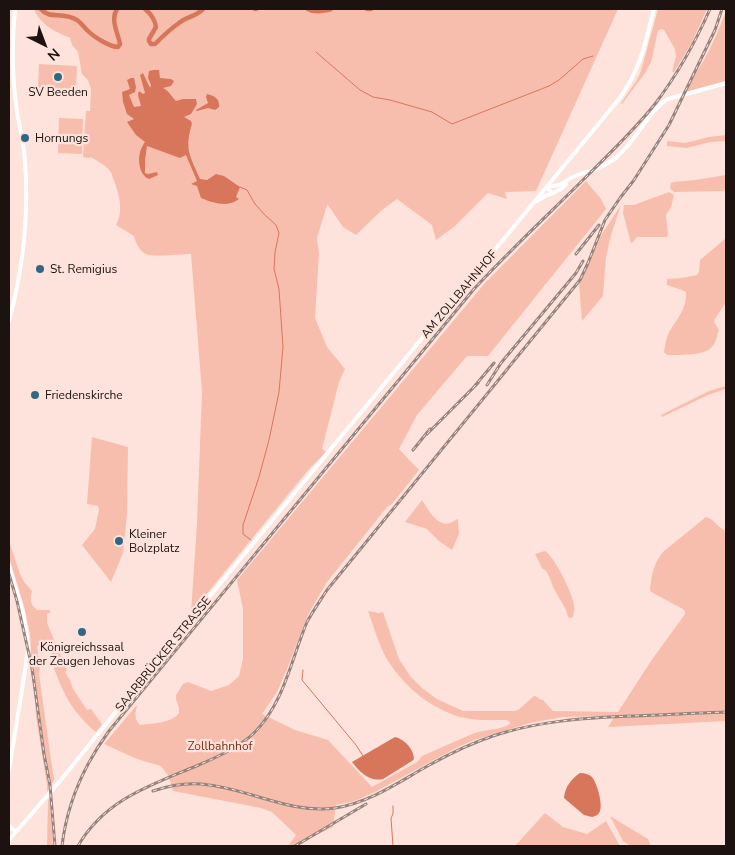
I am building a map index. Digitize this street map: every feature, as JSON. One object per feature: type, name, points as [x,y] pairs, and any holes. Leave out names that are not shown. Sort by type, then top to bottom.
[{"type":"main road","points":[[9,321],[17,285],[25,225],[25,160],[14,77],[15,9]]},
{"type":"main road","name":"AM ZOLLBAHNHOF","points":[[317,467],[624,92],[636,72],[654,9]]},
{"type":"main road","points":[[547,186],[555,187],[561,185],[575,176],[600,168],[612,161],[622,153],[663,102],[673,97],[726,83]]},
{"type":"main road","points":[[533,204],[542,197],[561,189],[575,176]]},
{"type":"main road","points":[[554,178],[556,183],[561,185]]},
{"type":"main road","points":[[547,186],[553,193]]},
{"type":"main road","name":"SAARBRÜCKER STRASSE","points":[[9,840],[60,781],[317,467]]},
{"type":"main road","points":[[9,566],[23,612],[28,642],[9,770]]},
{"type":"main road","points":[[9,826],[16,832]]},
{"type":"green space","points":[[34,9],[618,9],[536,191],[505,192],[507,199],[488,193],[455,226],[436,240],[432,225],[397,199],[382,210],[356,235],[343,227],[327,205],[317,238],[319,254],[315,318],[327,347],[345,369],[339,382],[322,449],[326,452],[309,469],[191,613],[197,523],[202,392],[191,254],[159,256],[144,253],[140,250],[134,236],[116,225],[120,214],[120,202],[111,173],[98,161],[90,157],[83,157],[86,111],[90,111],[91,89],[88,80],[82,74],[78,52],[72,45],[70,38],[44,24]]},
{"type":"green space","points":[[658,9],[707,9],[691,44],[674,72],[672,72],[676,56],[675,49],[664,30],[658,31],[651,62],[622,104],[641,71]]},
{"type":"green space","points":[[726,11],[726,82],[687,92],[692,78],[711,47]]},
{"type":"green space","name":"SV Beeden","points":[[39,64],[77,66],[76,90],[38,88]]},
{"type":"green space","name":"SV Beeden","points":[[59,118],[83,119],[82,154],[58,153]]},
{"type":"green space","points":[[726,135],[726,141],[710,142],[687,148],[667,146],[667,141],[685,143]]},
{"type":"green space","points":[[726,175],[726,190],[722,191],[674,192],[670,188],[671,183],[674,182]]},
{"type":"green space","name":"Zollbahnhof","points":[[586,181],[601,199],[606,209],[488,356],[467,356],[417,415],[399,449],[419,470],[327,582],[308,615],[277,692],[262,714],[295,730],[328,740],[372,787],[417,762],[422,756],[472,734],[501,728],[510,724],[506,720],[477,720],[460,717],[438,708],[410,688],[388,661],[379,643],[368,611],[383,612],[399,659],[411,677],[437,699],[463,711],[515,711],[534,696],[543,700],[553,711],[618,712],[651,661],[685,614],[683,609],[650,591],[655,564],[664,551],[706,517],[726,531],[726,721],[608,727],[615,716],[563,717],[530,723],[474,740],[377,791],[355,801],[336,805],[333,827],[297,846],[288,846],[296,835],[272,812],[261,808],[173,791],[169,777],[161,766],[137,759],[104,744],[136,706],[135,714],[140,725],[166,721],[179,713],[176,695],[183,684],[188,682],[211,691],[229,685],[239,676],[243,659],[243,609],[237,580],[485,283]]},
{"type":"green space","points":[[669,192],[674,195],[671,207],[666,215],[667,237],[637,237],[631,243],[623,213],[624,205],[634,205]]},
{"type":"green space","points":[[621,205],[606,257],[603,296],[582,321],[579,284],[598,240]]},
{"type":"green space","points":[[726,238],[726,302],[714,322],[719,330],[713,346],[707,351],[702,352],[667,355],[664,352],[667,337],[683,309],[686,292],[667,285],[667,279],[697,275],[700,260]]},
{"type":"green space","points":[[726,386],[726,389],[708,395],[662,417],[661,415],[709,391]]},
{"type":"green space","points":[[92,437],[128,447],[127,514],[123,553],[111,582],[82,545],[95,529],[99,509],[98,506],[87,504]]},
{"type":"green space","points":[[422,500],[432,515],[441,522],[445,524],[458,520],[459,534],[452,550],[427,529],[405,522]]},
{"type":"green space","points":[[9,541],[20,574],[32,591],[31,599],[33,606],[37,610],[49,610],[51,612],[47,614],[47,623],[73,689],[87,710],[91,709],[102,724],[96,732],[76,712],[58,680],[48,645],[45,642],[37,646],[39,674],[54,778],[47,792],[36,717],[34,686],[30,668],[30,634],[24,606],[9,557]]},
{"type":"green space","points":[[545,551],[558,567],[573,600],[573,617],[568,617],[549,576],[542,568],[535,554]]},
{"type":"green space","points":[[50,798],[53,846],[47,846],[48,801]]},
{"type":"green space","points":[[545,813],[563,827],[587,834],[606,821],[620,846],[515,846]]},
{"type":"green space","points":[[610,816],[648,839],[651,846],[630,846],[623,841]]},
{"type":"shaded area","points":[[159,70],[160,78],[174,81],[171,86],[163,88],[176,101],[196,99],[197,104],[191,114],[184,117],[191,121],[192,124],[188,140],[191,158],[200,179],[207,180],[216,174],[224,176],[240,187],[236,197],[239,199],[235,202],[215,203],[201,198],[197,186],[191,184],[197,181],[186,155],[180,158],[147,146],[145,173],[157,172],[158,175],[149,179],[143,174],[139,157],[145,142],[136,135],[127,122],[134,119],[127,114],[122,92],[130,89],[127,80],[134,78],[135,92],[129,95],[134,107],[141,106],[138,95],[139,91],[143,94],[145,93],[140,75],[143,73],[150,88],[149,71]]},
{"type":"shaded area","points":[[207,94],[216,98],[219,102],[219,107],[215,110],[208,108],[197,111],[208,103]]},
{"type":"shaded area","points":[[395,737],[408,745],[414,755],[414,759],[383,779],[369,778],[352,762]]},
{"type":"shaded area","points":[[580,773],[592,777],[598,789],[600,810],[598,814],[592,817],[584,815],[564,798],[569,784]]},
{"type":"waterway","points":[[41,9],[48,14],[72,17],[98,39],[118,47],[120,44],[114,22],[117,9]]},
{"type":"waterway","points":[[145,9],[152,17],[156,27],[149,39],[151,44],[155,44],[176,25],[203,9]]},
{"type":"waterway","points":[[308,9],[316,11],[331,9]]},
{"type":"waterway","points":[[316,52],[360,90],[373,97],[432,112],[452,124],[549,86],[559,80],[583,59],[593,56]]},
{"type":"waterway","points":[[240,187],[247,190],[255,204],[276,225],[279,233],[274,269],[279,289],[283,347],[279,392],[269,440],[243,525],[243,534],[251,540]]},
{"type":"waterway","points":[[303,670],[302,680],[363,756]]},
{"type":"waterway","points":[[393,806],[391,818],[393,846]]},
{"type":"railway","points":[[62,846],[72,800],[84,771],[109,731],[474,289],[615,148],[647,113],[678,70],[710,9]]},
{"type":"railway","points":[[78,846],[89,830],[114,806],[144,788],[232,749],[253,734],[264,722],[286,681],[307,622],[327,590],[580,280],[605,220],[634,180],[669,125],[715,30],[722,9]]},
{"type":"railway","points":[[576,254],[599,225]]},
{"type":"railway","points":[[487,385],[501,363],[576,273],[583,261]]},
{"type":"railway","points":[[473,388],[494,363]]},
{"type":"railway","points":[[427,434],[478,383]]},
{"type":"railway","points":[[413,450],[430,429]]},
{"type":"railway","points":[[9,574],[32,668],[50,785],[55,846]]},
{"type":"railway","points":[[153,791],[167,787],[202,784],[303,808],[335,808],[359,802],[458,750],[510,731],[579,719],[726,712]]},
{"type":"railway","points":[[295,846],[366,804]]},
{"type":"place","name":"SV Beeden","points":[[58,77]]},
{"type":"place","name":"Hornungs","points":[[25,138]]},
{"type":"place","name":"St. Remigius","points":[[40,269]]},
{"type":"place","name":"Friedenskirche","points":[[35,395]]},
{"type":"place","name":"Kleiner Bolzplatz","points":[[119,541]]},
{"type":"place","name":"Königreichssaal der Zeugen Jehovas","points":[[82,632]]}]
